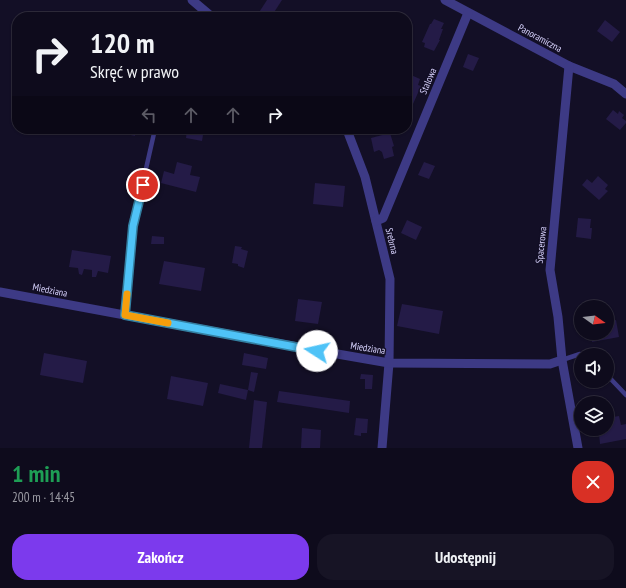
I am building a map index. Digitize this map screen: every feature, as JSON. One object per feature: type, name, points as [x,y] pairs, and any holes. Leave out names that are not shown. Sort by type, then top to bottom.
[{"type":"street","points":[[192,0],[206,12]]},
{"type":"street","name":"Panoramiczna","points":[[445,0],[569,66],[614,84],[626,94]]},
{"type":"street","name":"Stalowa","points":[[376,221],[383,218],[468,13]]},
{"type":"street","name":"Spacerowa","points":[[569,66],[550,270],[558,317],[562,360],[578,448]]},
{"type":"street","name":"Srebrna","points":[[349,134],[365,177],[390,279],[389,363]]},
{"type":"street","name":"Miedziana","points":[[0,292],[389,363],[382,448]]},
{"type":"street","points":[[389,363],[550,364],[562,360]]},
{"type":"lane","points":[[125,315],[133,226],[154,134]]},
{"type":"lane","points":[[562,360],[574,356]]},
{"type":"lane","points":[[614,382],[626,395]]},
{"type":"building","points":[[267,0],[282,0],[274,12],[259,12]]},
{"type":"building","points":[[434,19],[444,23],[441,29],[443,29],[440,40],[434,51],[424,47],[425,43],[422,42],[430,24]]},
{"type":"building","points":[[605,20],[620,32],[612,42],[597,31]]},
{"type":"building","points":[[468,54],[479,58],[473,71],[463,67]]},
{"type":"building","points":[[412,75],[420,79],[418,85],[421,86],[413,104]]},
{"type":"building","points":[[613,110],[618,114],[619,111],[624,115],[622,118],[626,121],[626,123],[620,130],[606,119]]},
{"type":"building","points":[[186,134],[203,134],[202,141],[186,138]]},
{"type":"building","points":[[390,134],[394,146],[392,147],[394,156],[384,159],[382,152],[379,150],[374,152],[371,138]]},
{"type":"building","points":[[177,162],[192,166],[190,175],[200,177],[196,192],[161,183],[164,171],[174,174]]},
{"type":"building","points":[[424,162],[435,166],[429,179],[418,175]]},
{"type":"building","points":[[598,176],[608,185],[605,189],[608,191],[599,200],[582,185],[587,179],[592,183]]},
{"type":"building","points":[[315,183],[345,186],[343,207],[313,204]]},
{"type":"building","points":[[578,218],[591,219],[591,239],[576,237]]},
{"type":"building","points":[[407,220],[422,227],[416,240],[401,233]]},
{"type":"building","points":[[152,236],[164,237],[164,244],[151,244]]},
{"type":"building","points":[[235,246],[242,247],[241,249],[248,251],[244,268],[238,266],[238,264],[232,263]]},
{"type":"building","points":[[72,250],[111,256],[108,273],[98,271],[96,277],[92,277],[92,270],[84,269],[82,275],[79,274],[78,268],[69,267]]},
{"type":"building","points":[[164,261],[205,268],[201,291],[159,284]]},
{"type":"building","points":[[298,299],[322,302],[318,324],[295,321]]},
{"type":"building","points":[[402,304],[443,311],[439,334],[397,326]]},
{"type":"building","points":[[614,320],[616,320],[619,337],[614,338]]},
{"type":"building","points":[[592,340],[603,340],[592,342]]},
{"type":"building","points":[[44,353],[87,361],[83,383],[40,375]]},
{"type":"building","points":[[244,353],[268,358],[266,369],[242,365]]},
{"type":"building","points":[[251,372],[258,373],[254,392],[248,390]]},
{"type":"building","points":[[361,374],[373,375],[372,389],[365,389],[365,379],[360,379]]},
{"type":"building","points":[[171,376],[208,383],[203,406],[167,399]]},
{"type":"building","points":[[220,384],[248,390],[246,400],[218,393]]},
{"type":"building","points":[[279,391],[350,401],[349,413],[277,402]]},
{"type":"building","points":[[254,400],[267,402],[262,448],[249,448]]},
{"type":"building","points":[[619,416],[621,425],[626,424],[626,439],[600,444],[599,436],[614,436],[614,417]]},
{"type":"building","points":[[356,418],[368,419],[367,433],[361,433],[361,436],[354,435]]},
{"type":"building","points":[[302,428],[321,430],[320,448],[301,448]]},
{"type":"slow traffic","points":[[127,294],[125,315],[168,323]]},
{"type":"route","points":[[143,185],[133,226],[125,315],[317,351]]}]
